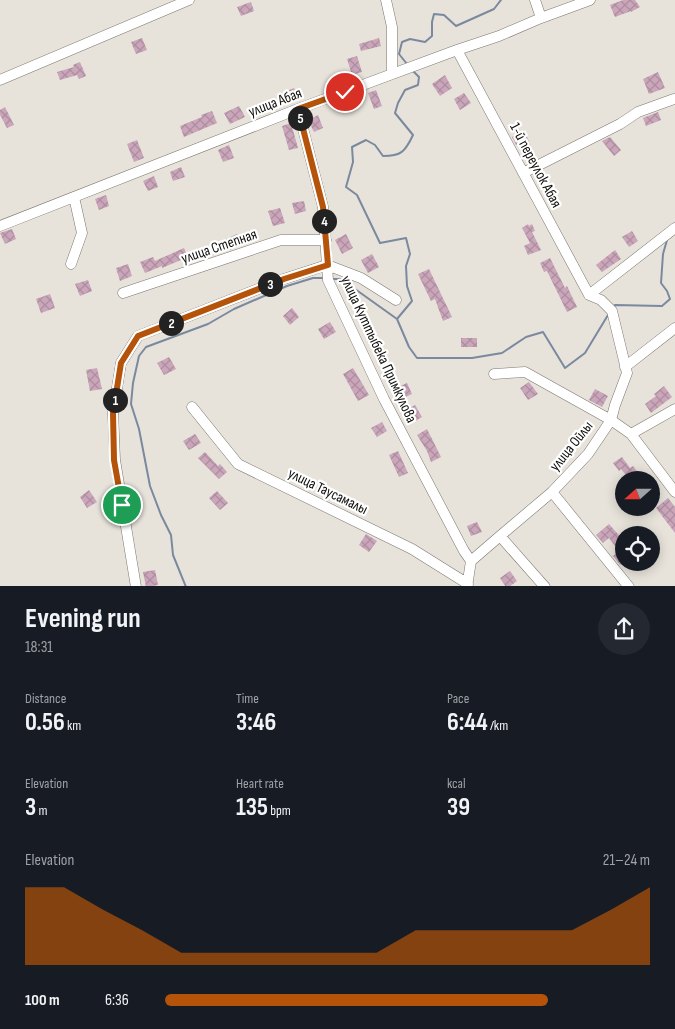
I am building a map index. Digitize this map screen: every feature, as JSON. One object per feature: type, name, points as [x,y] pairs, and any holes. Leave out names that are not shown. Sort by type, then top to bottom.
[{"type":"street","points":[[0,80],[189,0]]},
{"type":"street","points":[[386,0],[392,27],[392,74]]},
{"type":"street","points":[[536,0],[541,18]]},
{"type":"street","name":"улица Абая","points":[[0,226],[298,109],[456,50],[499,36],[590,0]]},
{"type":"street","name":"1-й переулок Абая","points":[[456,50],[589,294]]},
{"type":"street","points":[[523,173],[620,124],[638,112],[674,99]]},
{"type":"street","name":"улица Куттыбека Примкулова","points":[[298,109],[323,207],[328,280],[384,399],[471,561]]},
{"type":"street","points":[[71,264],[82,234],[74,197]]},
{"type":"street","points":[[589,294],[675,228]]},
{"type":"street","name":"улица Степная","points":[[123,294],[282,240],[326,240]]},
{"type":"street","points":[[136,586],[114,460],[113,413],[121,363],[138,336],[284,279],[328,265],[361,278],[396,300]]},
{"type":"street","name":"улица Ойлы","points":[[500,536],[552,492],[588,454],[611,420],[614,406],[627,373],[612,312],[601,300],[589,294]]},
{"type":"street","points":[[625,367],[675,328]]},
{"type":"street","points":[[494,374],[525,372],[611,420],[631,434],[675,492]]},
{"type":"street","name":"улица Таусамалы","points":[[192,407],[238,464],[412,549],[468,585]]},
{"type":"street","points":[[631,434],[675,409]]},
{"type":"street","points":[[552,492],[629,586]]},
{"type":"street","points":[[468,585],[471,561],[500,536],[545,586]]},
{"type":"building","points":[[623,0],[635,0],[640,7],[615,17],[610,5]]},
{"type":"building","points":[[251,2],[254,11],[241,16],[237,7]]},
{"type":"building","points":[[142,38],[147,50],[136,54],[131,42]]},
{"type":"building","points":[[379,38],[381,46],[361,51],[359,44]]},
{"type":"building","points":[[357,56],[362,72],[352,75],[347,59]]},
{"type":"building","points":[[80,62],[86,76],[79,79],[77,75],[60,80],[57,72],[74,67],[73,65]]},
{"type":"building","points":[[658,72],[665,88],[649,94],[643,79]]},
{"type":"building","points":[[445,75],[452,88],[440,96],[432,84]]},
{"type":"building","points":[[294,88],[298,97],[285,103],[280,94]]},
{"type":"building","points":[[376,90],[382,106],[374,109],[368,93]]},
{"type":"building","points":[[464,93],[471,103],[460,110],[454,99]]},
{"type":"building","points":[[239,106],[245,117],[230,124],[224,113]]},
{"type":"building","points":[[5,107],[14,125],[7,128],[0,115],[0,110]]},
{"type":"building","points":[[212,111],[217,123],[184,137],[180,126]]},
{"type":"building","points":[[658,112],[661,120],[646,126],[643,118]]},
{"type":"building","points":[[318,115],[323,128],[314,132],[308,120]]},
{"type":"building","points":[[291,123],[298,148],[289,150],[282,126]]},
{"type":"building","points":[[524,130],[533,151],[523,156],[518,144],[516,145],[512,137]]},
{"type":"building","points":[[610,137],[621,150],[614,156],[602,141]]},
{"type":"building","points":[[137,140],[144,158],[134,162],[127,144]]},
{"type":"building","points":[[229,145],[234,158],[223,162],[218,150]]},
{"type":"building","points":[[181,167],[185,177],[173,181],[170,172]]},
{"type":"building","points":[[154,176],[158,187],[148,191],[143,181]]},
{"type":"building","points":[[106,195],[109,206],[99,210],[95,199]]},
{"type":"building","points":[[304,201],[306,211],[295,214],[292,203]]},
{"type":"building","points":[[280,208],[285,223],[273,226],[268,211]]},
{"type":"building","points":[[528,224],[529,226],[532,224],[535,231],[532,232],[541,250],[528,255],[524,246],[530,243],[522,228]]},
{"type":"building","points":[[12,229],[16,239],[5,244],[0,233]]},
{"type":"building","points":[[632,231],[638,241],[629,247],[622,237]]},
{"type":"building","points":[[237,234],[242,245],[230,250],[226,239]]},
{"type":"building","points":[[346,234],[353,248],[342,254],[335,240]]},
{"type":"building","points":[[184,248],[188,257],[145,273],[140,262],[153,257],[155,261]]},
{"type":"building","points":[[615,250],[621,259],[602,272],[596,265]]},
{"type":"building","points":[[372,254],[379,267],[368,273],[361,260]]},
{"type":"building","points":[[550,258],[577,307],[567,312],[547,271],[544,272],[540,263]]},
{"type":"building","points":[[128,264],[132,276],[120,281],[116,268]]},
{"type":"building","points":[[429,269],[452,317],[443,321],[435,299],[431,301],[418,274]]},
{"type":"building","points":[[88,280],[92,291],[80,296],[75,284]]},
{"type":"building","points":[[50,294],[55,308],[41,313],[36,299]]},
{"type":"building","points":[[292,308],[299,317],[290,325],[283,316]]},
{"type":"building","points":[[330,322],[336,332],[324,339],[318,329]]},
{"type":"building","points":[[461,338],[477,338],[477,347],[461,347]]},
{"type":"building","points":[[169,357],[176,369],[164,375],[157,363]]},
{"type":"building","points":[[97,368],[102,389],[90,391],[86,370]]},
{"type":"building","points":[[353,368],[369,395],[358,401],[343,374]]},
{"type":"building","points":[[529,382],[538,394],[528,400],[520,388]]},
{"type":"building","points":[[407,383],[412,394],[401,399],[396,388]]},
{"type":"building","points":[[664,386],[672,397],[651,413],[645,404],[656,396],[654,394]]},
{"type":"building","points":[[595,389],[608,396],[602,407],[589,400]]},
{"type":"building","points":[[415,405],[422,417],[412,423],[405,411]]},
{"type":"building","points":[[382,422],[387,431],[377,437],[371,428]]},
{"type":"building","points":[[427,429],[441,457],[431,462],[427,451],[417,435]]},
{"type":"building","points":[[195,434],[201,443],[189,450],[183,441]]},
{"type":"building","points":[[398,451],[408,473],[399,477],[389,455]]},
{"type":"building","points":[[205,452],[218,466],[220,464],[227,472],[219,479],[198,458]]},
{"type":"building","points":[[622,457],[630,468],[633,466],[637,471],[623,471],[621,469],[619,471],[613,463]]},
{"type":"building","points":[[89,490],[97,502],[87,508],[80,497]]},
{"type":"building","points":[[217,491],[228,503],[220,510],[209,498]]},
{"type":"building","points":[[138,495],[142,507],[130,511],[128,498]]},
{"type":"building","points":[[668,498],[675,507],[675,533],[660,513],[660,505]]},
{"type":"building","points":[[477,522],[482,532],[471,536],[467,526]]},
{"type":"building","points":[[609,524],[615,531],[615,546],[609,538],[603,543],[596,535]]},
{"type":"building","points":[[366,534],[377,541],[369,552],[359,545]]},
{"type":"building","points":[[155,570],[158,585],[146,586],[143,572]]},
{"type":"building","points":[[510,571],[517,581],[510,586],[505,586],[500,578]]},
{"type":"waterway","points":[[407,64],[399,54],[402,42],[410,39],[425,42],[432,36],[434,14],[444,15],[456,26],[494,9],[501,0]]},
{"type":"waterway","points":[[397,319],[412,301],[407,286],[406,266],[410,254],[406,238],[380,243],[357,195],[346,187],[353,162],[352,147],[366,140],[375,145],[383,156],[398,154],[405,149],[413,135],[395,113],[405,90],[418,85],[419,77],[413,71]]},
{"type":"waterway","points":[[613,307],[615,305],[662,306],[670,299],[661,283],[663,254],[667,240]]},
{"type":"waterway","points":[[186,586],[173,555],[171,535],[150,486],[139,429],[131,404],[139,356],[146,347],[208,324],[234,309],[287,286],[313,278],[325,278]]},
{"type":"waterway","points":[[332,279],[341,279],[397,319],[409,347],[417,358],[472,358],[502,353],[526,337],[543,332],[565,368],[585,353],[608,315]]},
{"type":"route","points":[[122,505],[114,460],[113,413],[121,363],[138,336],[284,279],[328,265],[323,207],[298,109],[345,92]]}]
